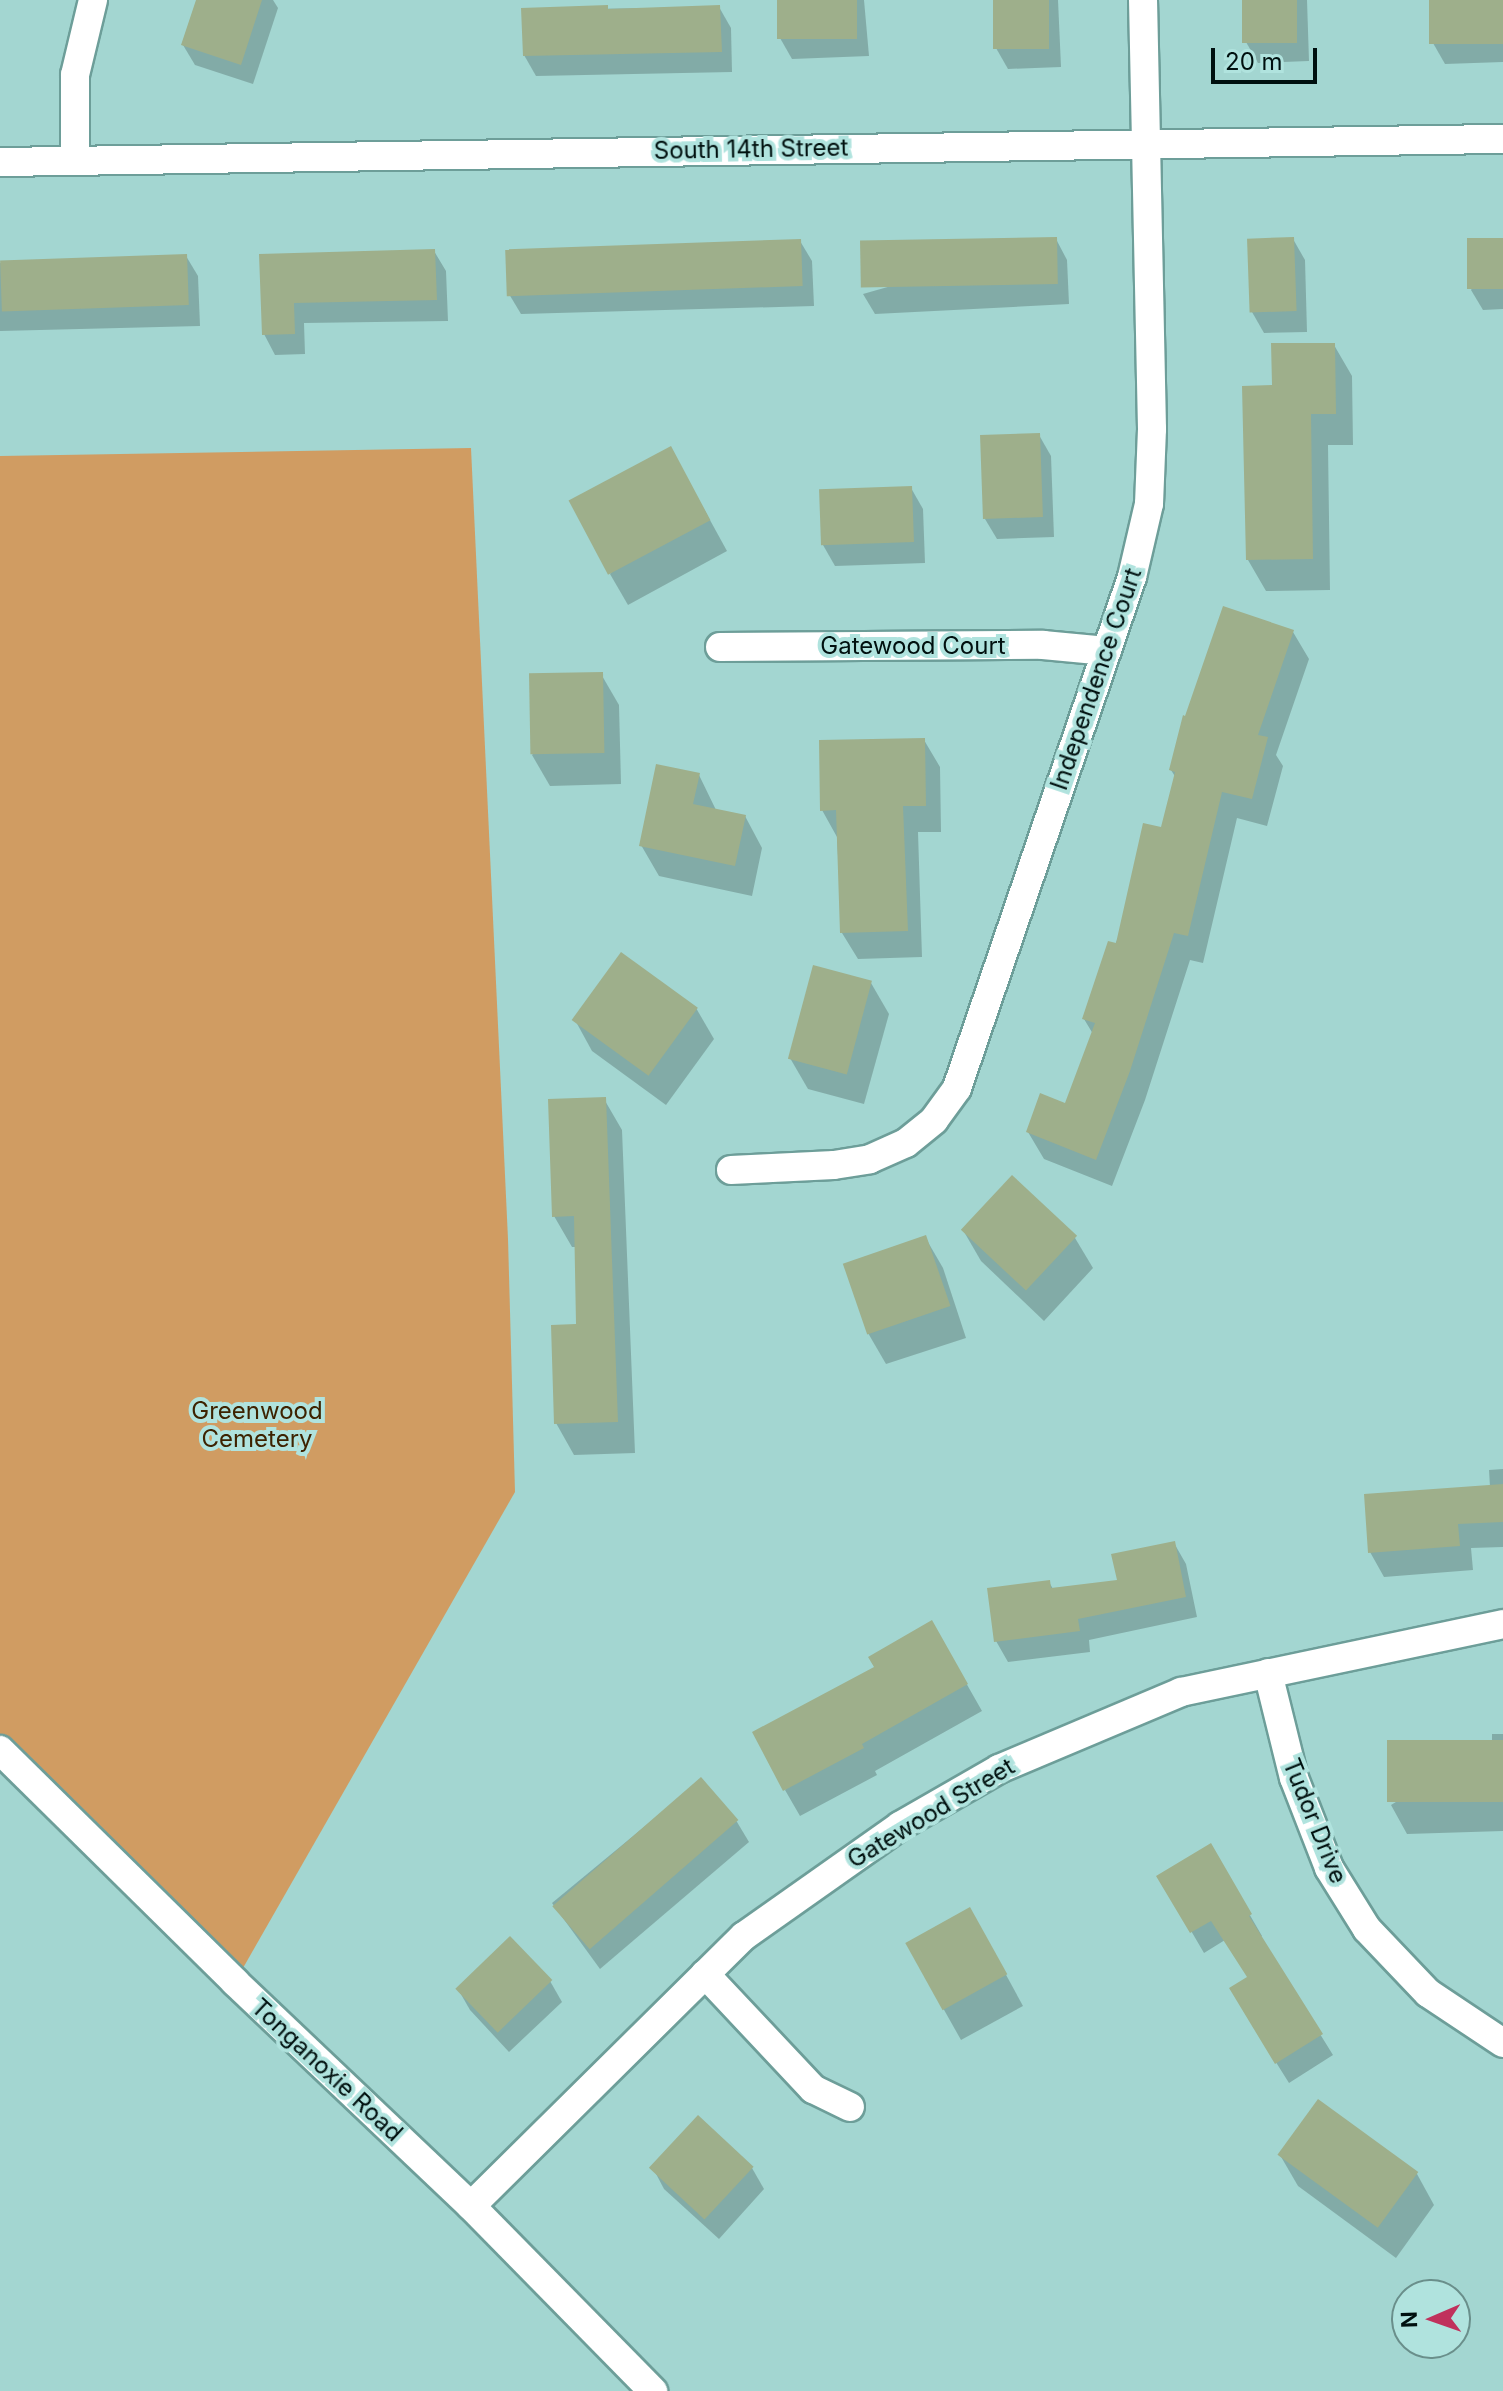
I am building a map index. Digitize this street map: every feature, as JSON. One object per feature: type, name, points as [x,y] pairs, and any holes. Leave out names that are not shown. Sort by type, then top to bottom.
[{"type":"street","points":[[75,161],[75,75],[93,0]]},
{"type":"street","name":"Independence Court","points":[[731,1170],[834,1165],[870,1159],[906,1143],[934,1120],[957,1088],[1132,577],[1149,504],[1152,429],[1143,0]]},
{"type":"street","name":"South 14th Street","points":[[0,162],[1144,142],[1503,139]]},
{"type":"street","name":"Gatewood Court","points":[[720,647],[1043,645],[1107,651]]},
{"type":"street","name":"Gatewood Street","points":[[471,2206],[744,1936],[900,1826],[999,1769],[1181,1692],[1503,1624]]},
{"type":"street","name":"Tudor Drive","points":[[1268,1673],[1299,1791],[1329,1868],[1367,1929],[1428,1993],[1503,2043]]},
{"type":"street","name":"Tonganoxie Road","points":[[0,1750],[235,1982],[471,2206],[653,2391]]},
{"type":"street","points":[[705,1974],[813,2089],[850,2107]]},
{"type":"green space","name":"Greenwood Cemetery","points":[[471,448],[508,1239],[515,1492],[235,1982],[0,1750],[0,456]]},
{"type":"building","points":[[196,0],[262,0],[241,65],[181,45]]},
{"type":"building","points":[[777,0],[857,0],[857,39],[777,39]]},
{"type":"building","points":[[993,0],[1049,0],[1049,49],[993,49]]},
{"type":"building","points":[[1242,0],[1297,0],[1297,43],[1242,43]]},
{"type":"building","points":[[1429,0],[1503,0],[1503,44],[1429,44]]},
{"type":"building","points":[[608,5],[608,9],[720,5],[722,52],[523,56],[521,8]]},
{"type":"building","points":[[1057,237],[1058,284],[861,287],[860,240]]},
{"type":"building","points":[[1294,237],[1297,311],[1250,313],[1247,239]]},
{"type":"building","points":[[1467,238],[1503,238],[1503,289],[1467,289]]},
{"type":"building","points":[[801,239],[803,286],[507,296],[505,249]]},
{"type":"building","points":[[435,249],[437,300],[294,303],[295,334],[262,335],[259,254]]},
{"type":"building","points":[[187,254],[189,305],[2,311],[0,261]]},
{"type":"building","points":[[1271,343],[1335,343],[1336,414],[1311,414],[1313,559],[1246,560],[1242,386],[1272,385]]},
{"type":"building","points":[[1040,433],[1043,517],[983,519],[980,435]]},
{"type":"building","points":[[671,446],[710,520],[608,575],[569,500]]},
{"type":"building","points":[[912,486],[914,542],[821,545],[819,489]]},
{"type":"building","points":[[1223,606],[1294,630],[1258,735],[1268,737],[1252,799],[1222,792],[1188,936],[1174,933],[1130,1071],[1096,1160],[1026,1132],[1040,1093],[1065,1103],[1095,1023],[1082,1019],[1108,941],[1116,943],[1143,823],[1161,827],[1175,772],[1169,770],[1183,715]]},
{"type":"building","points":[[603,672],[604,753],[530,754],[529,673]]},
{"type":"building","points":[[925,738],[926,806],[903,806],[908,931],[840,933],[836,810],[820,811],[819,740]]},
{"type":"building","points":[[656,764],[700,773],[693,804],[746,815],[735,866],[639,846]]},
{"type":"building","points":[[621,952],[698,1008],[648,1076],[572,1020]]},
{"type":"building","points":[[813,965],[872,981],[847,1074],[788,1059]]},
{"type":"building","points":[[606,1097],[618,1422],[554,1424],[551,1325],[576,1324],[574,1216],[552,1217],[548,1099]]},
{"type":"building","points":[[1012,1175],[1077,1236],[1026,1291],[961,1230]]},
{"type":"building","points":[[926,1235],[950,1306],[867,1335],[843,1264]]},
{"type":"building","points":[[1503,1484],[1503,1522],[1458,1524],[1460,1546],[1368,1553],[1364,1494]]},
{"type":"building","points":[[1175,1541],[1186,1597],[1078,1619],[1080,1631],[994,1642],[987,1588],[1050,1580],[1051,1588],[1117,1580],[1111,1554]]},
{"type":"building","points":[[932,1620],[968,1684],[862,1744],[864,1748],[783,1791],[752,1732],[874,1667],[868,1657]]},
{"type":"building","points":[[1387,1740],[1503,1740],[1503,1802],[1387,1802]]},
{"type":"building","points":[[701,1777],[738,1820],[590,1949],[552,1906]]},
{"type":"building","points":[[1211,1843],[1252,1914],[1249,1916],[1323,2034],[1275,2064],[1229,1988],[1247,1977],[1211,1921],[1190,1933],[1156,1876]]},
{"type":"building","points":[[970,1907],[1007,1974],[943,2010],[905,1943]]},
{"type":"building","points":[[510,1936],[552,1980],[498,2033],[455,1989]]},
{"type":"building","points":[[1318,2099],[1418,2172],[1378,2228],[1277,2155]]},
{"type":"building","points":[[698,2115],[754,2167],[704,2219],[649,2168]]}]
